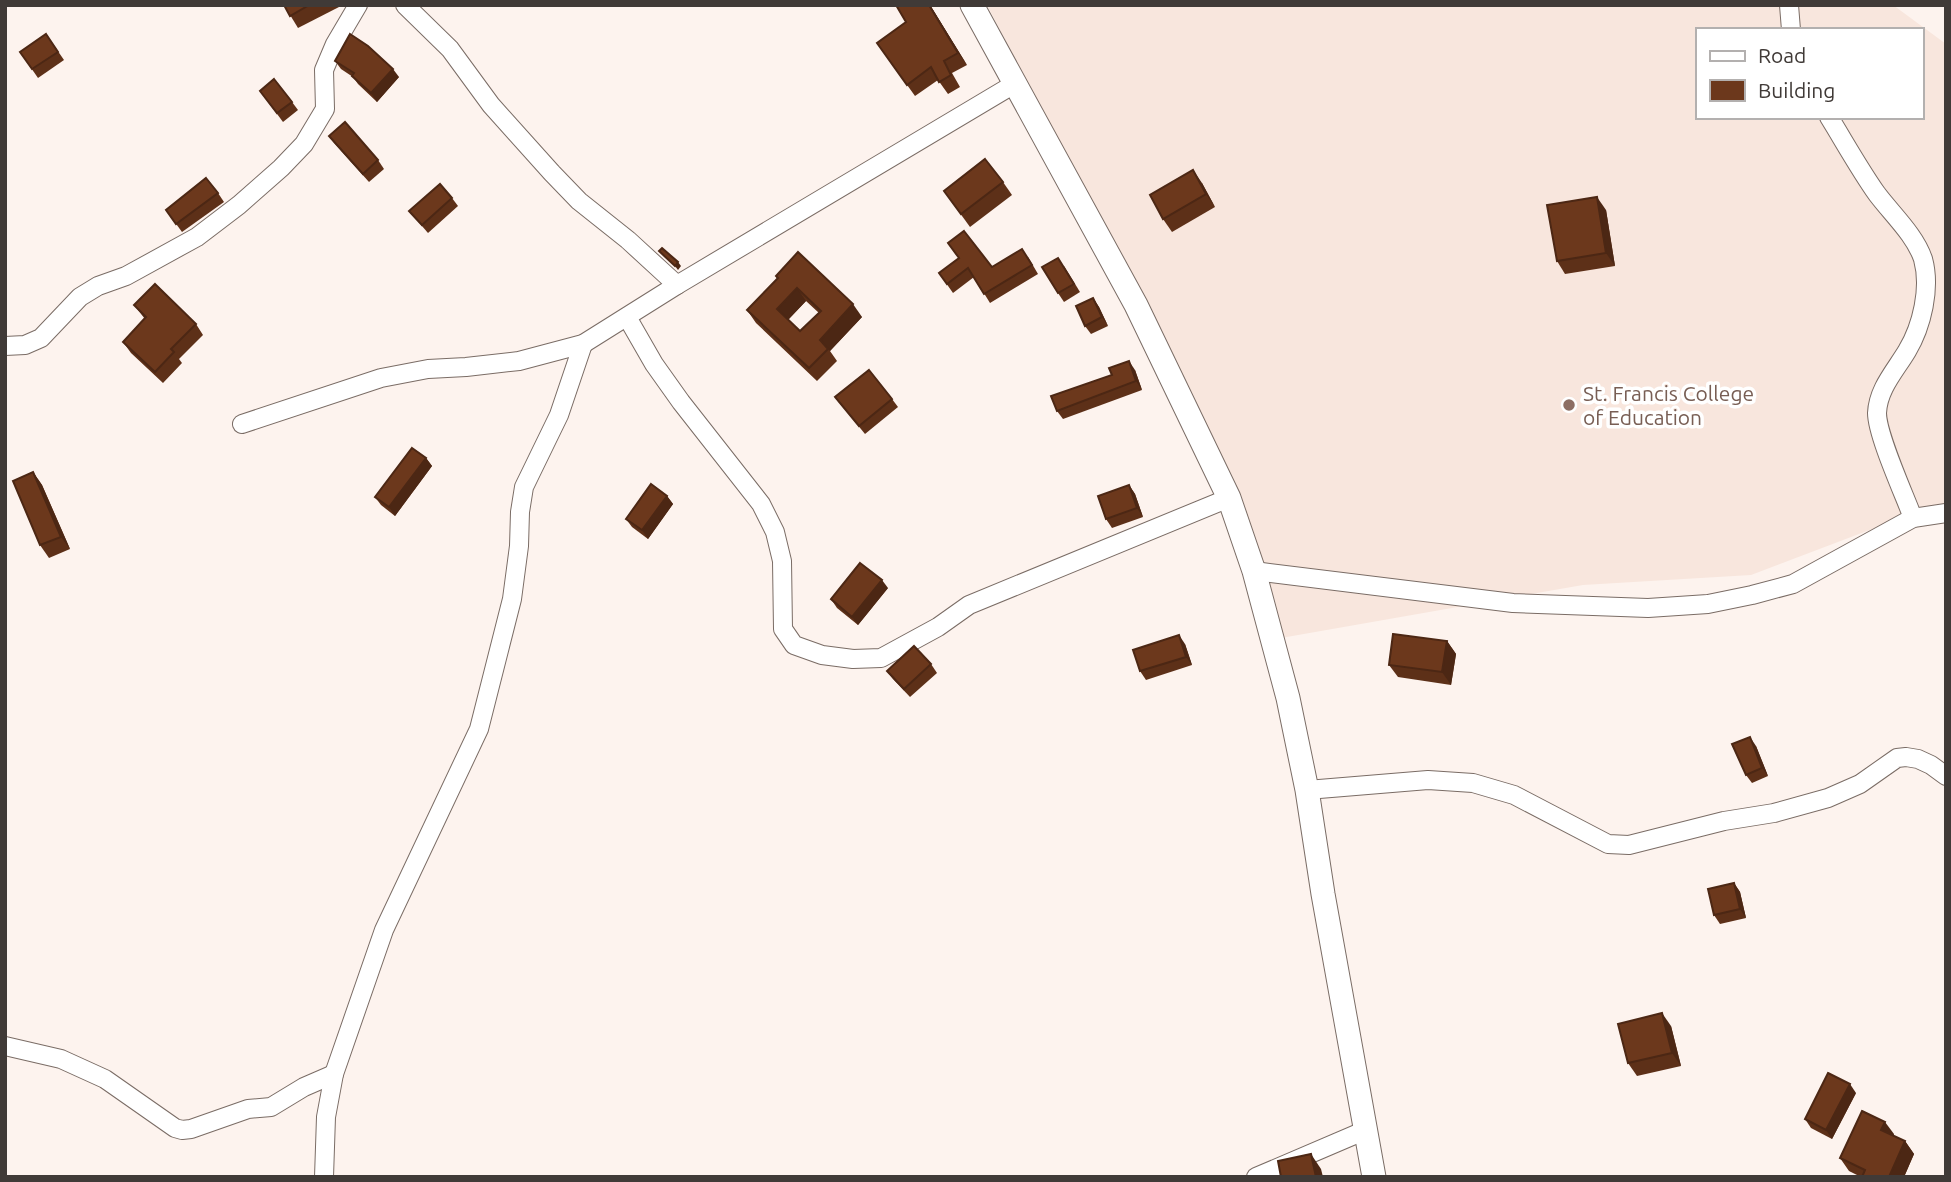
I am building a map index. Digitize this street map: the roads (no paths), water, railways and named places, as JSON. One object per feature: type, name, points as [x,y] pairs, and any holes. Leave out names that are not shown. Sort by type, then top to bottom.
[{"type":"main road","points":[[972,5],[1136,305],[1229,498],[1254,571],[1288,698],[1307,790],[1374,1177]]},
{"type":"street","points":[[5,346],[25,345],[41,338],[80,297],[97,286],[126,276],[197,237],[281,168],[304,144],[325,109],[324,70],[335,44],[358,5]]},
{"type":"street","points":[[405,5],[450,49],[491,105],[579,201],[628,240],[677,285]]},
{"type":"street","points":[[1789,5],[1791,28]]},
{"type":"street","points":[[242,424],[381,378],[428,369],[519,361],[583,344],[1016,83]]},
{"type":"street","points":[[1830,119],[1877,193],[1905,228],[1922,258],[1926,281],[1920,323],[1908,349],[1880,394],[1877,414],[1913,518]]},
{"type":"street","points":[[627,317],[654,364],[761,504],[775,532],[782,561],[783,629],[794,645],[822,654],[853,659],[881,658],[929,632],[969,605],[1229,498]]},
{"type":"street","points":[[324,1177],[326,1117],[334,1074],[384,930],[479,729],[512,599],[524,487],[559,415],[583,344]]},
{"type":"street","points":[[1254,571],[1513,603],[1648,607],[1708,604],[1793,584],[1913,518],[1946,513]]},
{"type":"street","points":[[1307,790],[1428,780],[1473,783],[1514,795],[1608,844],[1629,845],[1724,821],[1774,813],[1828,797],[1860,784],[1897,758],[1918,759],[1946,776]]},
{"type":"street","points":[[5,1046],[61,1059],[105,1079],[174,1128],[182,1130],[205,1125],[248,1109],[271,1107],[304,1087],[334,1074]]},
{"type":"street","points":[[1256,1177],[1366,1130]]},
{"type":"place","name":"St. Francis College of Education","points":[[1569,405]]}]
